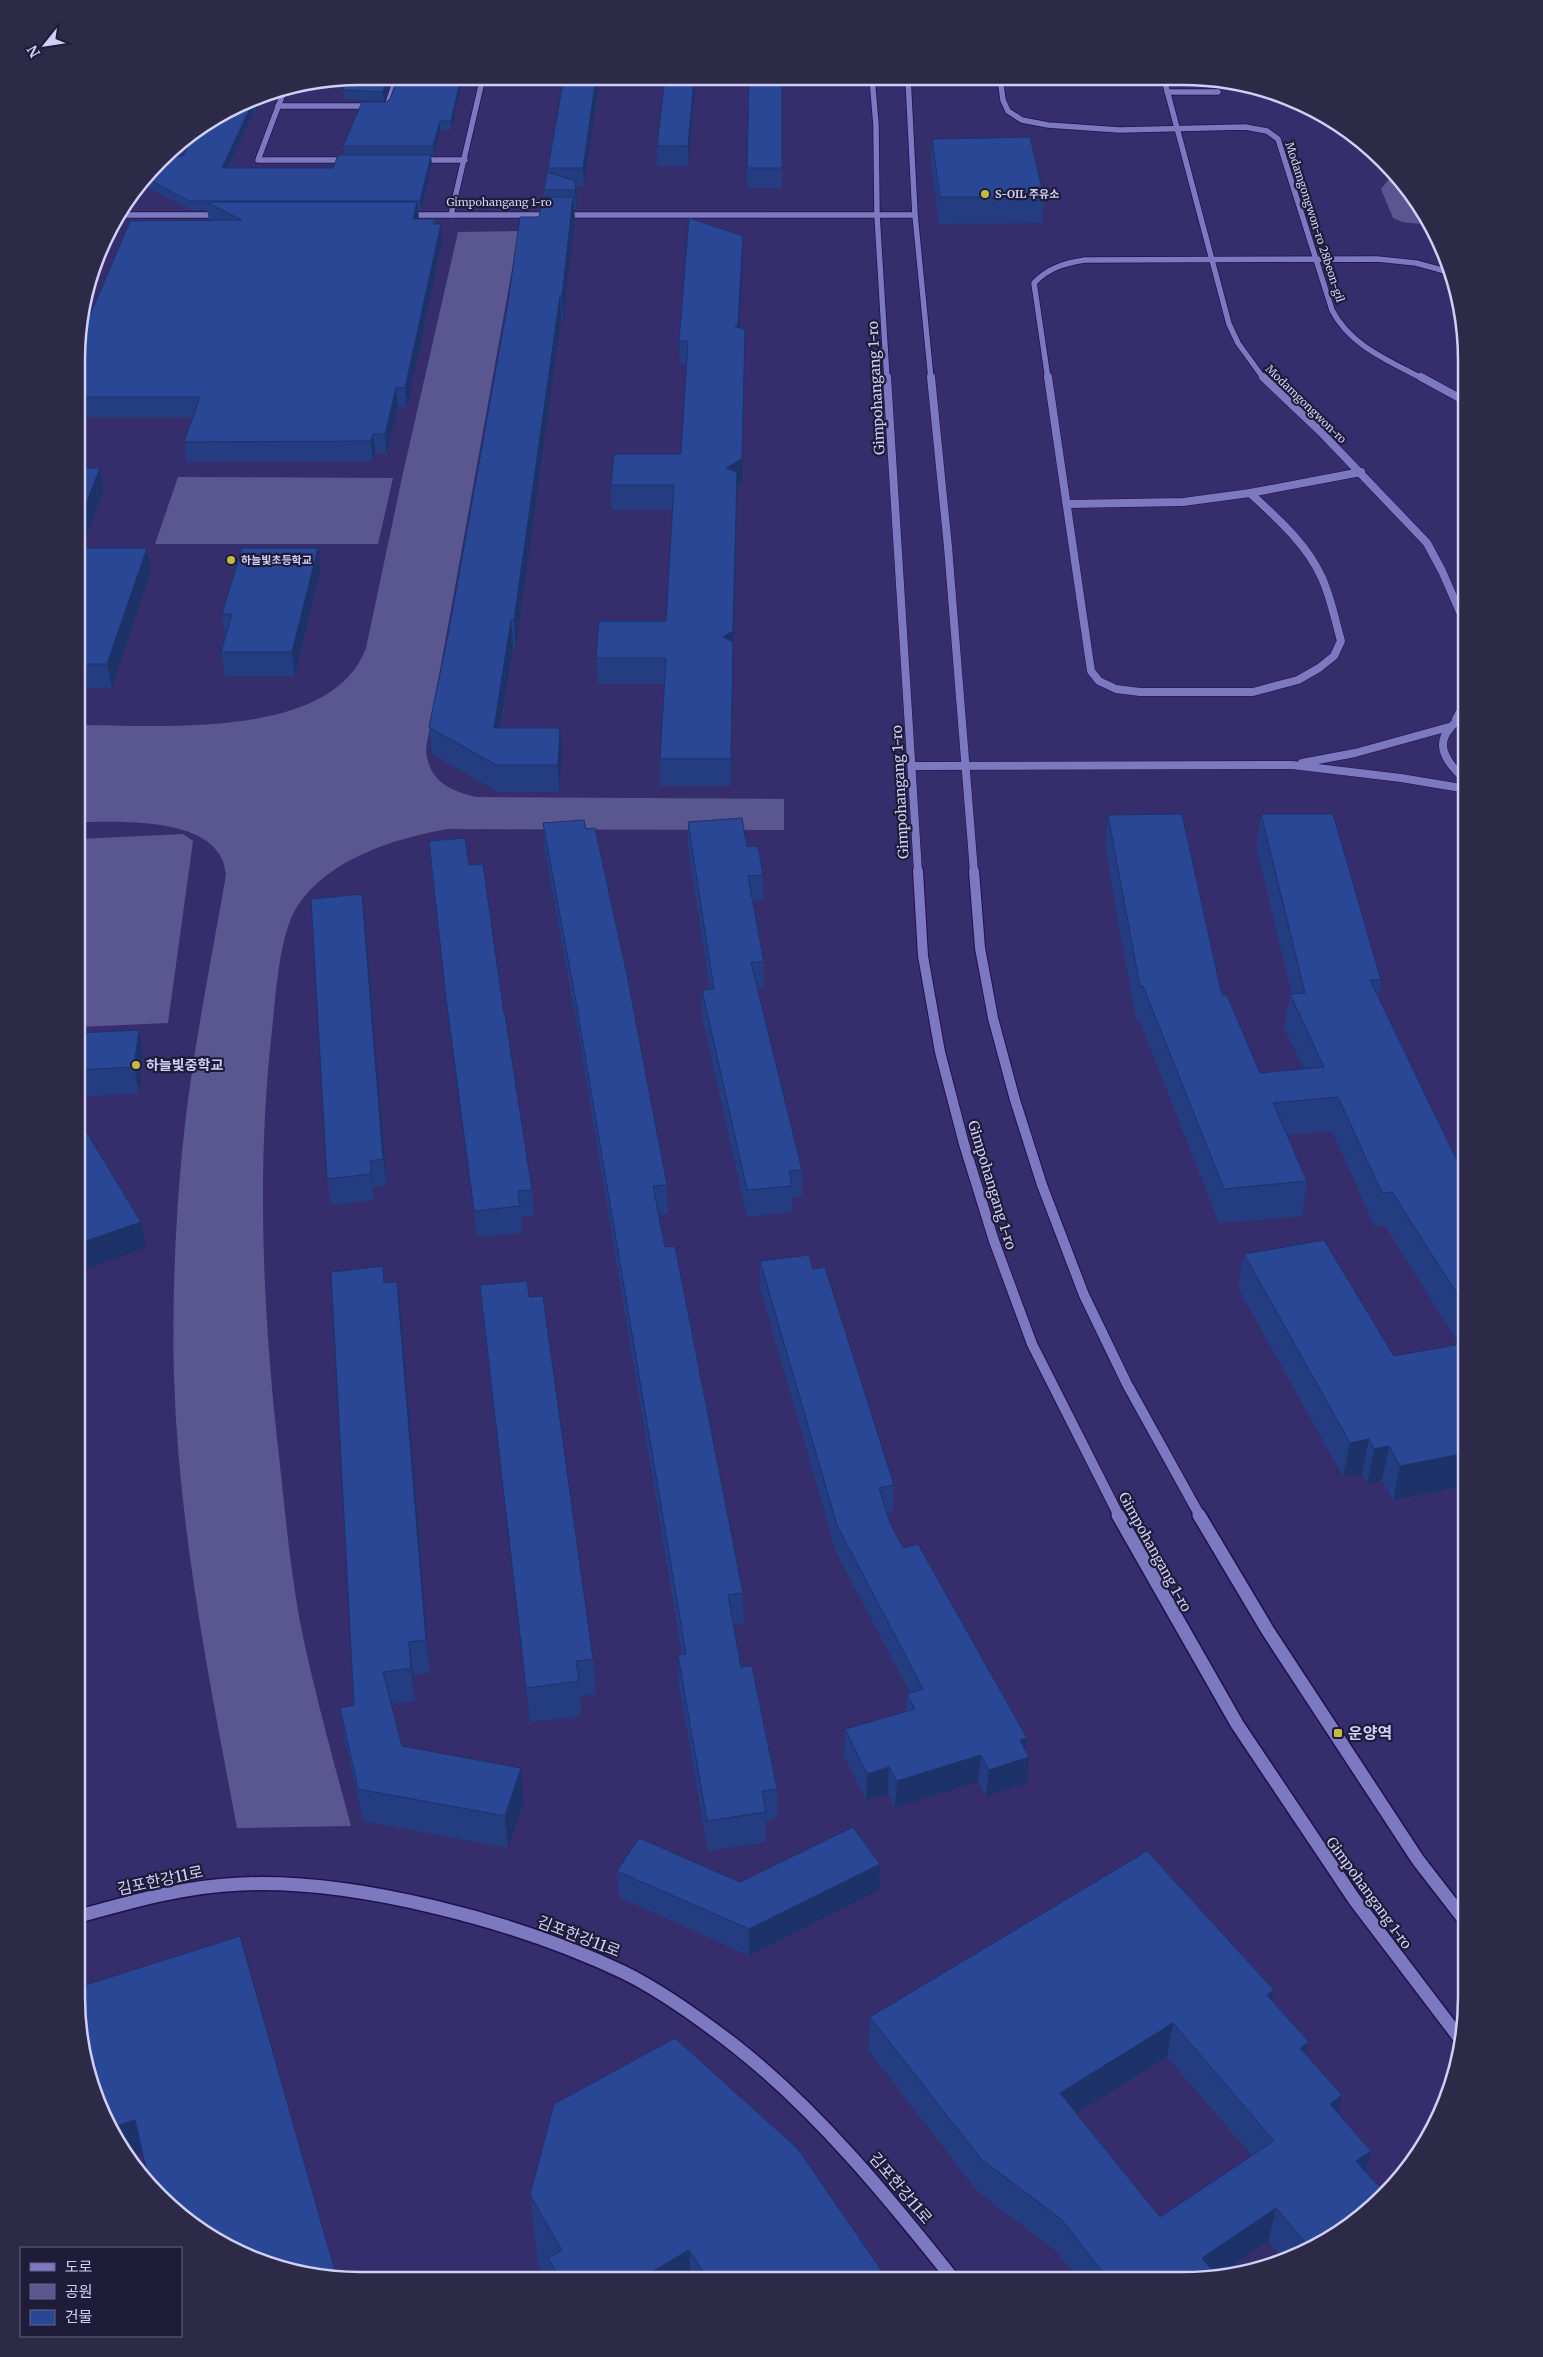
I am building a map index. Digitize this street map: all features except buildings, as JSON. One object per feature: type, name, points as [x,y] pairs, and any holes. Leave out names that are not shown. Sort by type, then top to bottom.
[{"type":"street","points":[[278,106],[387,106],[394,85]]},
{"type":"street","points":[[451,215],[481,85]]},
{"type":"street","name":"Gimpohangang 1-ro","points":[[873,85],[876,125],[878,214],[923,956],[940,1052],[964,1144],[994,1241],[1032,1344],[1120,1521],[1237,1724],[1354,1899],[1456,2033]]},
{"type":"street","points":[[908,85],[915,215],[947,538],[967,766],[980,948],[993,1018],[1015,1100],[1042,1185],[1084,1295],[1127,1384],[1207,1530],[1263,1623],[1418,1860],[1458,1912]]},
{"type":"street","points":[[1001,85],[1004,105],[1008,112],[1018,119],[1036,125],[1084,129],[1177,128]]},
{"type":"street","name":"Modamgongwon-ro","points":[[1166,85],[1229,324],[1246,357],[1270,385],[1361,472],[1428,543],[1458,607]]},
{"type":"street","points":[[1167,92],[1218,92]]},
{"type":"street","points":[[282,96],[258,160],[357,160]]},
{"type":"street","name":"Modamgongwon-ro 28beon-gil","points":[[1177,128],[1245,127],[1260,128],[1273,133],[1278,139],[1332,310],[1339,324],[1364,347],[1458,397]]},
{"type":"street","points":[[406,160],[465,160]]},
{"type":"street","points":[[126,215],[227,215]]},
{"type":"street","name":"Gimpohangang 1-ro","points":[[403,215],[915,215]]},
{"type":"street","points":[[1250,493],[1289,531],[1308,553],[1320,573],[1341,641],[1334,656],[1298,680],[1253,692],[1140,692],[1116,689],[1099,681],[1091,671],[1068,504],[1034,283],[1041,274],[1065,263],[1085,260],[1315,258],[1397,260],[1443,271]]},
{"type":"street","points":[[1068,504],[1164,504],[1250,493],[1361,472]]},
{"type":"street","points":[[1458,714],[1444,733],[1441,749],[1449,765],[1458,773]]},
{"type":"street","points":[[1292,765],[1355,754],[1452,724],[1458,720]]},
{"type":"street","points":[[912,766],[1292,765],[1402,778],[1458,787]]},
{"type":"street","name":"김포한강11로","points":[[85,1915],[149,1897],[192,1889],[276,1883],[325,1886],[383,1897],[479,1920],[588,1958],[624,1973],[670,2000],[747,2056],[791,2096],[859,2165],[947,2272]]},
{"type":"green space","points":[[1390,178],[1412,207],[1422,224],[1402,222],[1393,218],[1381,189]]},
{"type":"green space","points":[[519,231],[426,748],[430,768],[435,776],[448,787],[477,797],[784,799],[784,830],[448,829],[385,845],[345,863],[311,889],[298,905],[286,932],[279,965],[267,1083],[263,1190],[269,1350],[273,1403],[296,1601],[305,1648],[351,1826],[237,1828],[206,1660],[189,1548],[177,1435],[173,1350],[176,1237],[186,1117],[201,1013],[226,875],[220,855],[207,841],[188,832],[166,826],[142,823],[85,822],[85,725],[195,725],[239,721],[281,713],[318,699],[347,678],[366,648],[403,473],[458,232]]},
{"type":"green space","points":[[178,477],[393,478],[378,544],[155,544]]},
{"type":"green space","points":[[183,834],[193,841],[168,1023],[85,1027],[85,839]]},
{"type":"place","name":"S-OIL 주유소","points":[[985,194]]},
{"type":"place","name":"하늘빛초등학교","points":[[231,560]]},
{"type":"place","name":"하늘빛중학교","points":[[136,1065]]},
{"type":"place","name":"운양역","points":[[1338,1733]]}]
